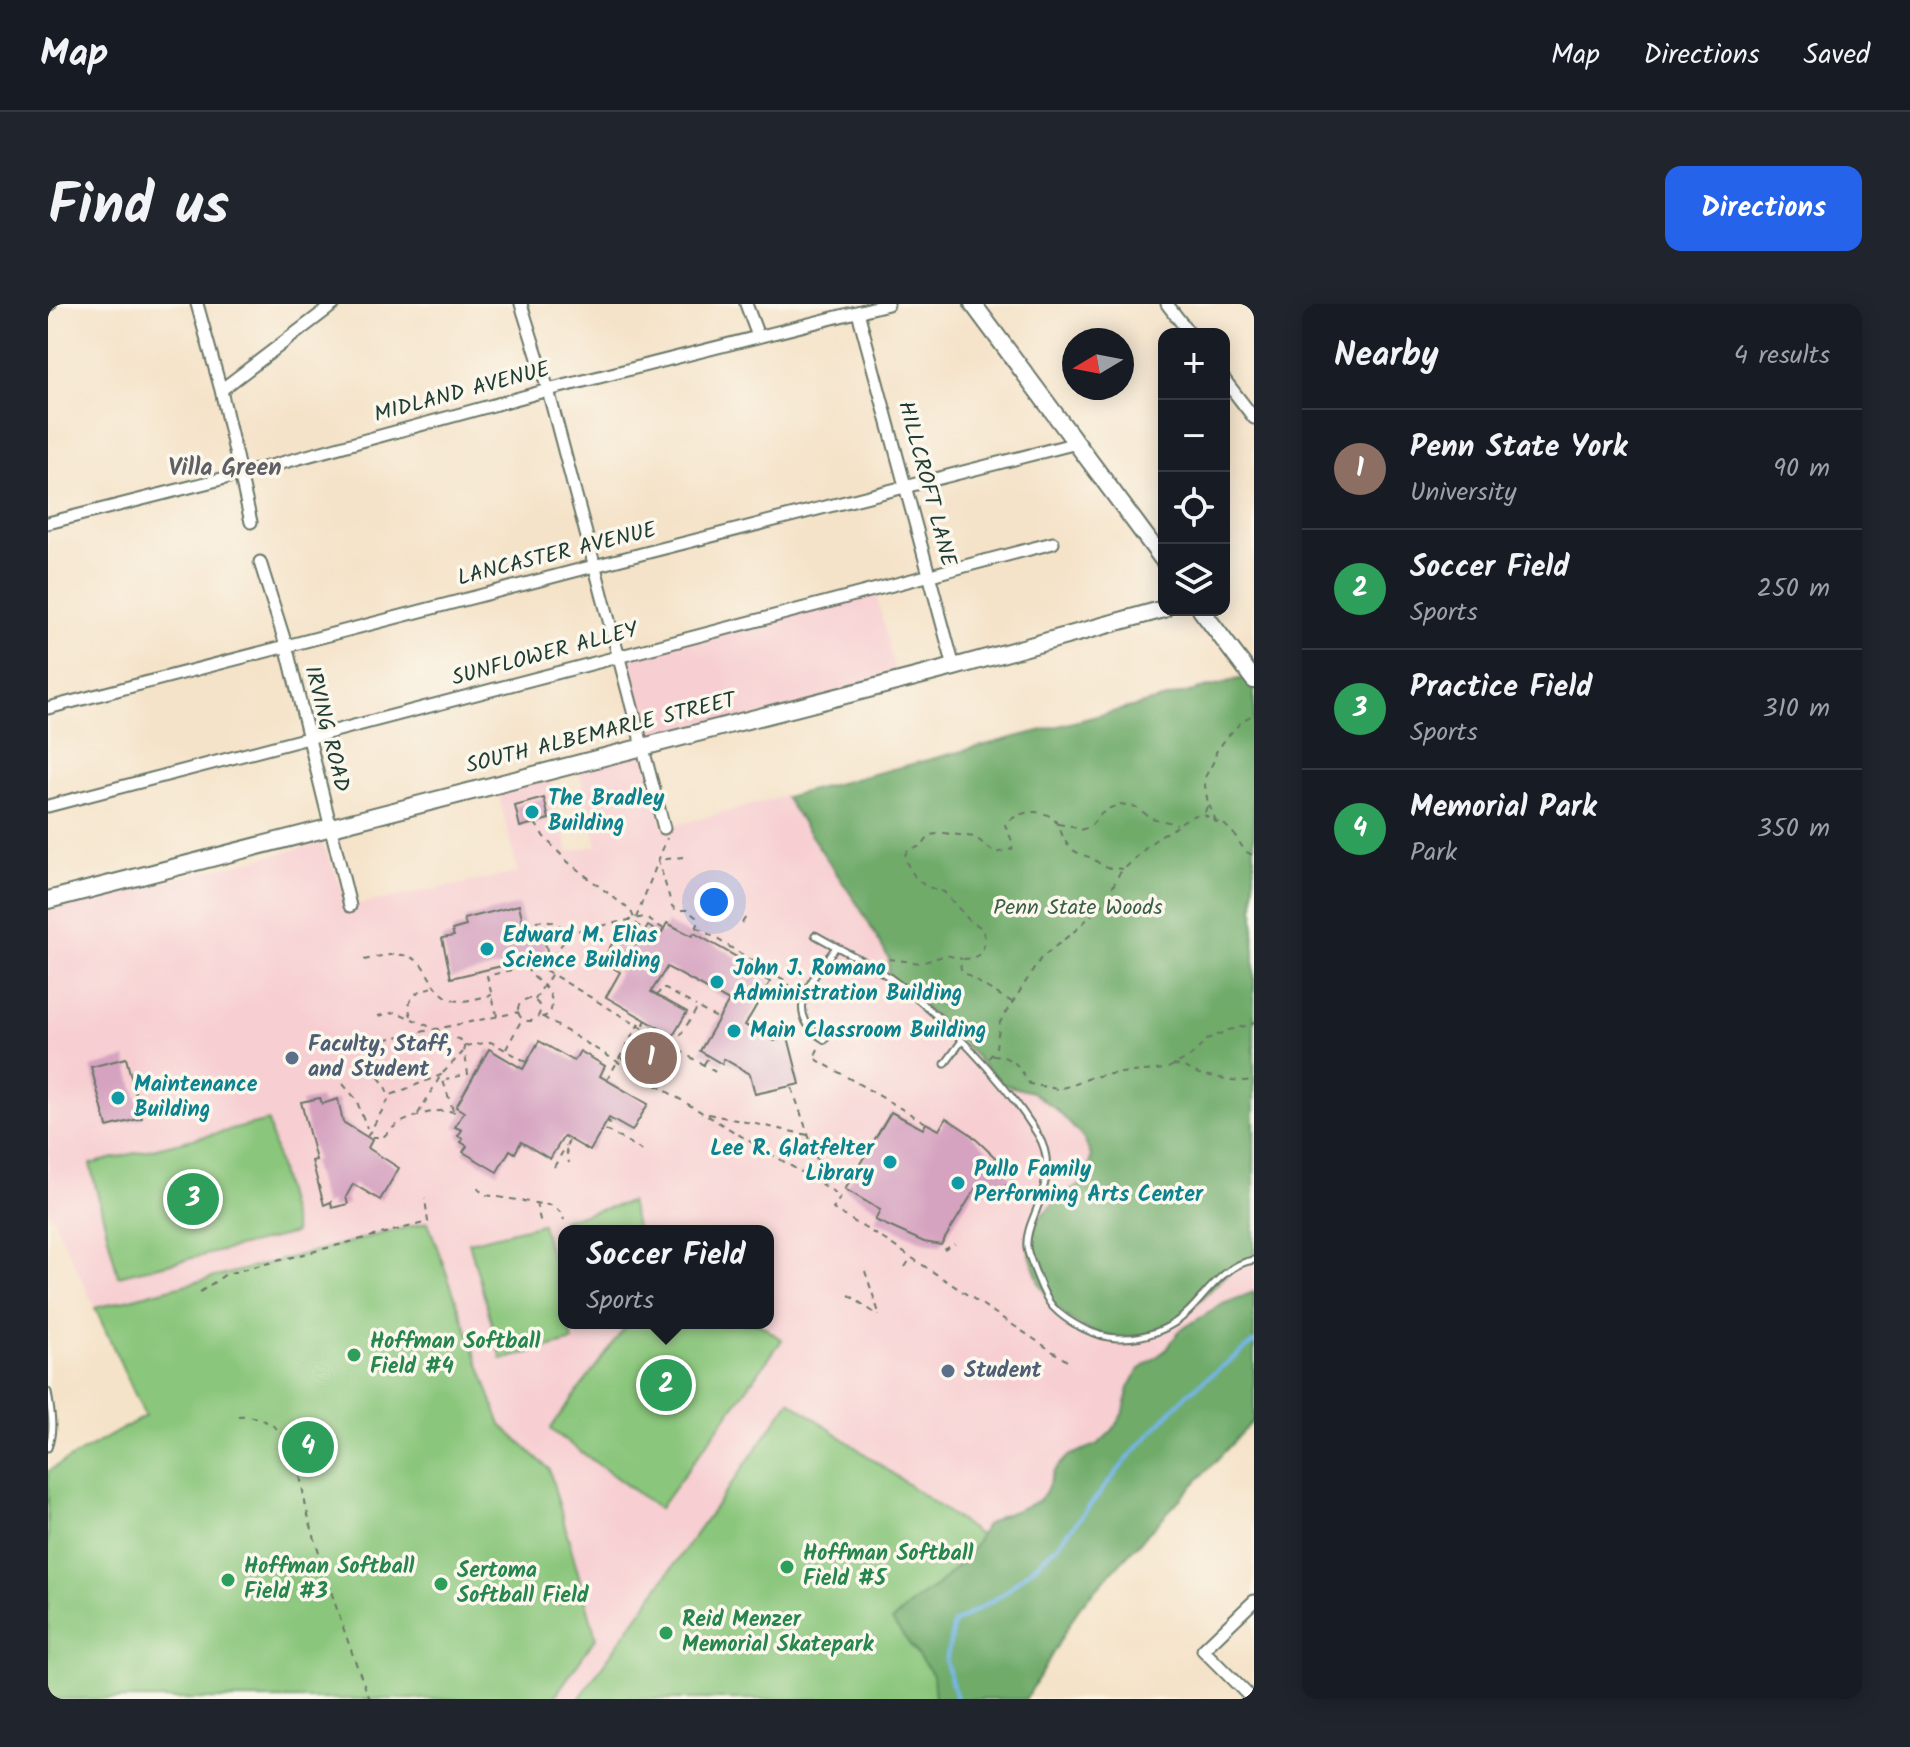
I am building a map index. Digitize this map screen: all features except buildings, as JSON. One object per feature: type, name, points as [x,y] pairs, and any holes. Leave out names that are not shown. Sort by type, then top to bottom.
[{"type":"street","points":[[197,304],[221,390],[251,522]]},
{"type":"street","points":[[221,390],[334,304]]},
{"type":"street","points":[[521,304],[548,390],[666,833]]},
{"type":"street","points":[[746,304],[758,336]]},
{"type":"street","name":"MIDLAND AVENUE","points":[[48,523],[548,390],[888,304]]},
{"type":"street","points":[[973,304],[1158,553]]},
{"type":"street","points":[[1167,304],[1185,328]]},
{"type":"street","name":"HILLCROFT LANE","points":[[858,312],[954,667]]},
{"type":"street","points":[[1230,387],[1254,418]]},
{"type":"street","name":"LANCASTER AVENUE","points":[[48,708],[1077,443]]},
{"type":"street","name":"SUNFLOWER ALLEY","points":[[48,806],[1053,543]]},
{"type":"street","name":"IRVING ROAD","points":[[260,562],[286,645],[350,906]]},
{"type":"street","name":"SOUTH ALBEMARLE STREET","points":[[48,900],[954,667],[1158,611]]},
{"type":"street","points":[[1206,616],[1254,680]]},
{"type":"street","points":[[1252,1699],[1203,1650],[1254,1601]]},
{"type":"lane","points":[[815,935],[888,977],[943,1022],[1002,1084],[1040,1138],[1047,1155],[1047,1173],[1027,1245],[1039,1283],[1053,1306],[1064,1315],[1098,1335],[1119,1338],[1147,1335],[1165,1328],[1188,1312],[1206,1290],[1238,1264],[1254,1260]]},
{"type":"lane","points":[[825,1040],[807,1025],[802,1005],[811,983],[836,947]]},
{"type":"lane","points":[[945,1064],[961,1042]]},
{"type":"lane","points":[[48,1392],[53,1422],[48,1448]]},
{"type":"path","points":[[1216,822],[1208,804],[1204,779],[1216,752],[1227,737],[1242,721],[1254,714]]},
{"type":"path","points":[[1058,824],[1080,830],[1090,827],[1101,814],[1121,804],[1136,807],[1151,818],[1178,825]]},
{"type":"path","points":[[1204,814],[1208,804]]},
{"type":"path","points":[[889,959],[921,963],[946,955],[963,959],[982,953],[985,939],[982,928],[969,920],[944,892],[925,886],[906,862],[908,850],[922,846],[930,835],[944,833],[975,837],[995,853],[1006,852],[1012,849],[1013,843],[1005,825],[1016,816],[1034,812],[1051,817],[1058,824],[1073,851],[1095,859],[1108,868],[1124,869]]},
{"type":"path","points":[[1254,856],[1245,851],[1223,823],[1204,814],[1195,815],[1150,844],[1119,874],[1106,901],[1041,958],[1000,1022],[996,1047],[991,1055],[1014,1062],[1035,1086],[1057,1089],[1092,1077],[1166,1069],[1191,1056],[1208,1039],[1254,1021]]},
{"type":"path","points":[[535,823],[568,862],[631,911],[637,925],[645,930]]},
{"type":"path","points":[[635,919],[666,833]]},
{"type":"path","points":[[658,860],[683,857]]},
{"type":"path","points":[[658,860],[669,901],[677,915]]},
{"type":"path","points":[[676,910],[687,910],[697,918],[697,927],[692,936]]},
{"type":"path","points":[[742,923],[747,915]]},
{"type":"path","points":[[535,1000],[552,974],[553,959],[558,949],[571,935],[587,927],[644,917],[664,929]]},
{"type":"path","points":[[534,932],[526,922],[552,921],[571,935]]},
{"type":"path","points":[[697,927],[786,981],[792,989],[794,1000]]},
{"type":"path","points":[[364,960],[410,956],[421,963],[436,987],[447,997],[456,1001],[492,995]]},
{"type":"path","points":[[742,968],[748,958]]},
{"type":"path","points":[[497,1016],[487,976],[553,959]]},
{"type":"path","points":[[963,959],[960,966],[966,976],[1012,1002]]},
{"type":"path","points":[[535,964],[717,1073]]},
{"type":"path","points":[[525,966],[551,995],[550,1014],[543,1017]]},
{"type":"path","points":[[412,1017],[408,1009],[414,994],[436,987]]},
{"type":"path","points":[[657,996],[662,987],[719,1019]]},
{"type":"path","points":[[519,1012],[522,1002],[535,1000]]},
{"type":"path","points":[[519,1012],[523,1018],[533,1020],[540,1009],[535,1000]]},
{"type":"path","points":[[673,1047],[696,1007]]},
{"type":"path","points":[[378,1016],[396,1012],[463,1041],[468,1074]]},
{"type":"path","points":[[362,1044],[519,1012]]},
{"type":"path","points":[[538,1016],[841,1196],[833,1209],[1067,1361]]},
{"type":"path","points":[[506,1050],[523,1018]]},
{"type":"path","points":[[607,1080],[642,1018]]},
{"type":"path","points":[[646,1020],[644,1024],[667,1037],[664,1042]]},
{"type":"path","points":[[417,1116],[441,1075],[464,1049],[491,1042],[527,1062]]},
{"type":"path","points":[[819,1047],[814,1058],[926,1123]]},
{"type":"path","points":[[703,1066],[709,1056]]},
{"type":"path","points":[[620,1057],[638,1068],[635,1072]]},
{"type":"path","points":[[389,1099],[383,1083],[369,1070],[390,1065]]},
{"type":"path","points":[[1172,1065],[1231,1080],[1254,1079]]},
{"type":"path","points":[[444,1079],[468,1074],[473,1077]]},
{"type":"path","points":[[441,1075],[453,1110]]},
{"type":"path","points":[[441,1075],[391,1095],[367,1137],[383,1137],[399,1124],[417,1116],[453,1110],[462,1115]]},
{"type":"path","points":[[212,1082],[224,1079]]},
{"type":"path","points":[[343,1084],[356,1099],[367,1128]]},
{"type":"path","points":[[792,1088],[826,1187]]},
{"type":"path","points":[[703,1113],[808,1135]]},
{"type":"path","points":[[607,1121],[610,1122],[606,1130],[645,1152]]},
{"type":"path","points":[[554,1167],[570,1139]]},
{"type":"path","points":[[565,1147],[569,1163]]},
{"type":"path","points":[[478,1187],[486,1195],[554,1206],[564,1220]]},
{"type":"path","points":[[200,1292],[226,1274],[428,1222],[425,1198]]},
{"type":"path","points":[[536,1203],[541,1224]]},
{"type":"path","points":[[944,1250],[955,1244]]},
{"type":"path","points":[[905,1267],[911,1257]]},
{"type":"path","points":[[849,1295],[880,1316],[865,1271]]},
{"type":"path","points":[[238,1416],[248,1414],[267,1422],[284,1435],[300,1469],[308,1515],[353,1658],[370,1699]]},
{"type":"shaded area","points":[[875,589],[897,681],[643,746],[664,828],[1249,674],[1254,680],[1254,1420],[1080,1606],[790,1402],[579,1699],[553,1699],[596,1637],[549,1469],[501,1425],[428,1222],[95,1308],[48,1207],[48,910],[322,843],[350,906],[518,873],[496,784],[547,771],[569,852],[597,845],[577,763],[642,746],[619,657]]},
{"type":"green space","name":"Penn State Woods","points":[[1247,677],[1254,683],[1254,1260],[1238,1264],[1188,1312],[1165,1328],[1147,1335],[1119,1338],[1098,1335],[1053,1306],[1039,1283],[1027,1245],[1030,1226],[1063,1195],[1081,1184],[1089,1170],[1091,1156],[1084,1139],[1056,1109],[1032,1092],[1002,1084],[943,1023],[888,977],[889,959],[860,908],[785,797]]},
{"type":"green space","points":[[268,1121],[295,1233],[118,1276],[90,1164]]},
{"type":"green space","points":[[630,1202],[636,1225],[563,1225],[562,1220]]},
{"type":"green space","points":[[428,1222],[501,1425],[549,1469],[596,1637],[553,1699],[48,1699],[48,1471],[145,1416],[95,1308]]},
{"type":"green space","points":[[542,1224],[558,1284],[558,1329],[570,1329],[573,1341],[502,1360],[469,1242]]},
{"type":"green space","points":[[1254,1292],[1254,1420],[1080,1606],[1026,1699],[935,1699],[933,1675],[892,1621],[937,1586],[960,1563],[986,1525],[1039,1501],[1054,1471],[1068,1456],[1098,1444],[1112,1431],[1124,1411],[1129,1388],[1138,1371],[1167,1349],[1179,1331],[1223,1304]]},
{"type":"green space","points":[[624,1329],[766,1329],[782,1340],[659,1509],[550,1429]]},
{"type":"green space","points":[[790,1401],[1080,1606],[1026,1699],[579,1699]]},
{"type":"waterway","points":[[956,1699],[946,1661],[954,1623],[1002,1595],[1058,1545],[1129,1457],[1188,1393],[1254,1342]]},
{"type":"place","name":"The Bradley Building","points":[[532,812]]},
{"type":"place","name":"Edward M. Elias Science Building","points":[[487,949]]},
{"type":"place","name":"John J. Romano Administration Building","points":[[717,982]]},
{"type":"place","name":"Main Classroom Building","points":[[734,1031]]},
{"type":"place","name":"Faculty, Staff, and Student","points":[[292,1058]]},
{"type":"place","name":"Penn State York","points":[[651,1058]]},
{"type":"place","name":"Maintenance Building","points":[[118,1098]]},
{"type":"place","name":"Lee R. Glatfelter Library","points":[[890,1162]]},
{"type":"place","name":"Pullo Family Performing Arts Center","points":[[958,1183]]},
{"type":"place","name":"Practice Field","points":[[193,1199]]},
{"type":"place","name":"Hoffman Softball Field #4","points":[[354,1355]]},
{"type":"place","name":"Student","points":[[948,1371]]},
{"type":"place","name":"Soccer Field","points":[[666,1385]]},
{"type":"place","name":"Memorial Park","points":[[308,1447]]},
{"type":"place","name":"Hoffman Softball Field #5","points":[[787,1567]]},
{"type":"place","name":"Hoffman Softball Field #3","points":[[228,1580]]},
{"type":"place","name":"Sertoma Softball Field","points":[[441,1584]]},
{"type":"place","name":"Reid Menzer Memorial Skatepark","points":[[666,1633]]},
{"type":"district","name":"Villa Green","points":[[225,468]]}]
